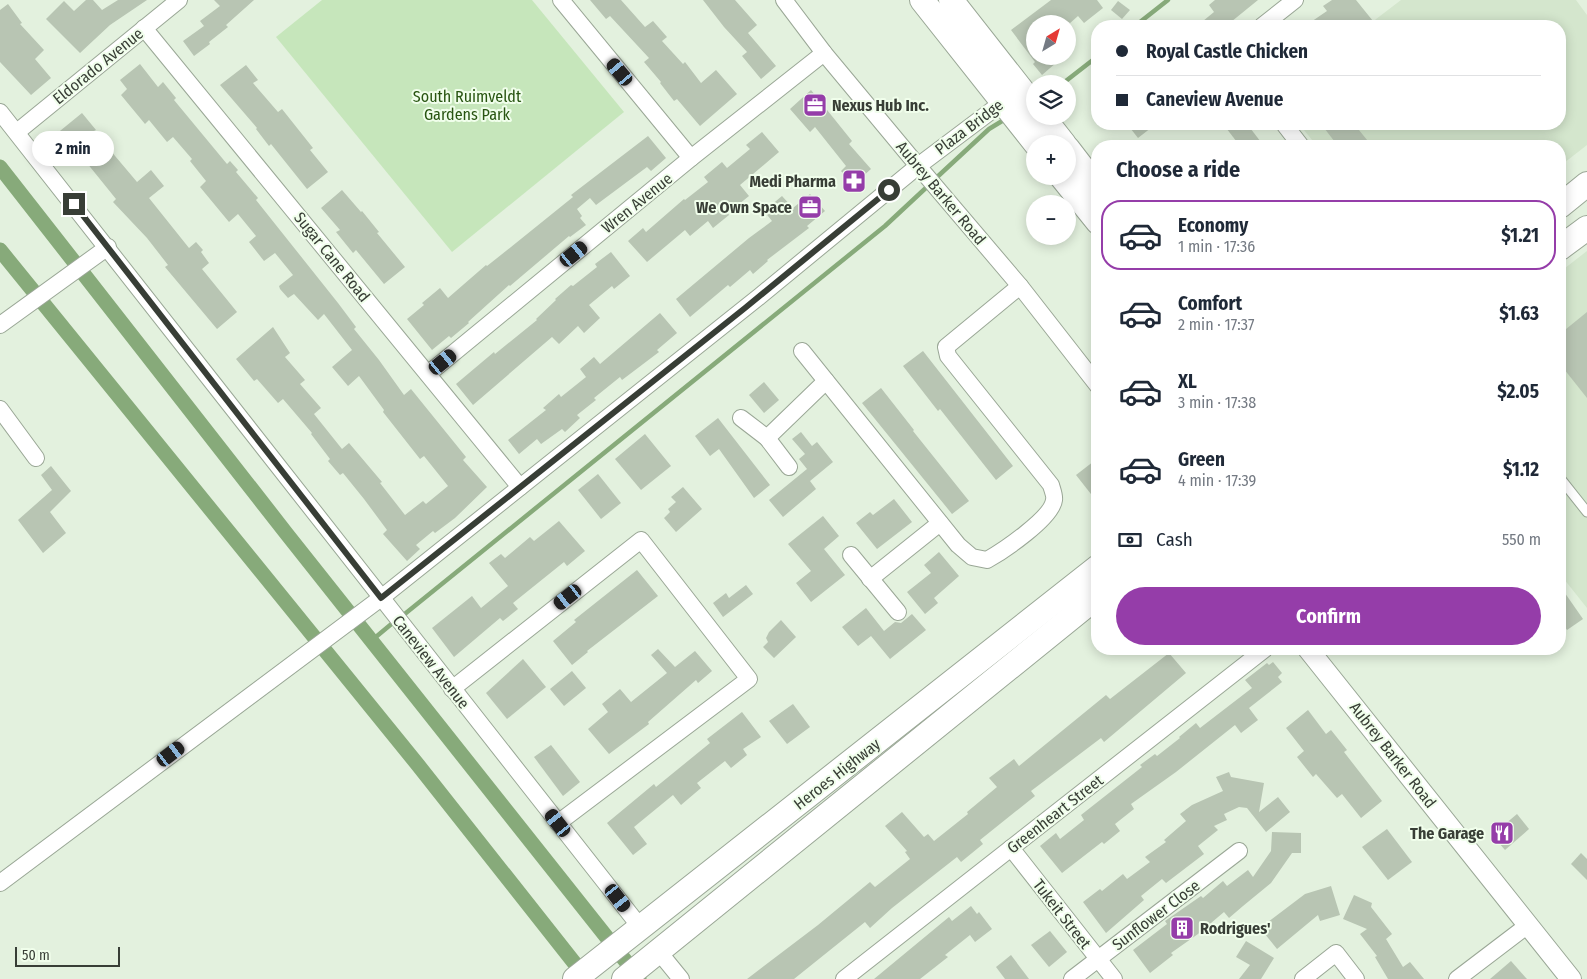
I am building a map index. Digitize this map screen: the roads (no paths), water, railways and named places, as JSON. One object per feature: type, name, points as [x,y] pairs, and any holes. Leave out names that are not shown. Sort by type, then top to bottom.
[{"type":"main road","points":[[922,0],[1012,95],[1026,102]]},
{"type":"main road","points":[[951,0],[1012,95],[1032,135]]},
{"type":"main road","points":[[1049,125],[1057,135]]},
{"type":"main road","points":[[1076,159],[1091,179]]},
{"type":"main road","points":[[1566,201],[1587,184]]},
{"type":"main road","points":[[1069,185],[1091,213]]},
{"type":"main road","points":[[1566,244],[1587,228]]},
{"type":"main road","name":"Heroes Highway","points":[[575,979],[1091,573]]},
{"type":"main road","name":"Heroes Highway","points":[[624,979],[1091,602]]},
{"type":"street","name":"Eldorado Avenue","points":[[17,132],[179,0]]},
{"type":"street","points":[[561,0],[691,158]]},
{"type":"street","name":"Aubrey Barker Road","points":[[784,0],[824,53],[1020,286],[1091,377]]},
{"type":"street","points":[[1270,20],[1295,0]]},
{"type":"street","name":"Sugar Cane Road","points":[[144,28],[520,487]]},
{"type":"street","name":"Wren Avenue","points":[[428,374],[691,158],[824,53]]},
{"type":"street","name":"Plaza Bridge","points":[[0,883],[379,599],[767,290],[918,166],[1012,95]]},
{"type":"street","name":"Caneview Avenue","points":[[0,112],[108,247],[379,599],[558,823],[635,933]]},
{"type":"street","points":[[1289,130],[1296,140]]},
{"type":"street","points":[[0,324],[108,247]]},
{"type":"street","points":[[802,351],[958,545],[972,557],[987,560],[1002,552],[1047,515],[1054,501],[1051,485],[948,356],[946,347],[1020,286]]},
{"type":"street","points":[[767,438],[826,381]]},
{"type":"street","points":[[0,409],[36,458]]},
{"type":"street","points":[[742,418],[767,438],[788,467]]},
{"type":"street","points":[[870,579],[940,523]]},
{"type":"street","points":[[452,689],[641,540],[749,679],[558,823]]},
{"type":"street","points":[[851,555],[898,612]]},
{"type":"street","name":"Greenheart Street","points":[[844,979],[1257,655]]},
{"type":"street","name":"Aubrey Barker Road","points":[[1313,655],[1571,979]]},
{"type":"street","name":"Tukeit Street","points":[[1010,848],[1114,979]]},
{"type":"street","name":"Sunflower Close","points":[[1072,979],[1239,851]]},
{"type":"street","points":[[1457,979],[1528,924]]},
{"type":"street","points":[[1303,979],[1336,952],[1356,979]]},
{"type":"street","points":[[652,957],[681,979]]},
{"type":"lane","points":[[1566,486],[1587,512]]},
{"type":"waterway","points":[[1143,20],[1168,0]]},
{"type":"waterway","points":[[1074,75],[1091,61]]},
{"type":"waterway","points":[[935,179],[989,129],[1007,118]]},
{"type":"waterway","points":[[0,167],[286,533],[639,978]]},
{"type":"waterway","points":[[401,617],[885,226],[929,185]]},
{"type":"waterway","points":[[0,250],[418,765],[587,979]]},
{"type":"waterway","points":[[371,641],[395,621]]},
{"type":"place","name":"Nexus Hub Inc.","points":[[815,105]]},
{"type":"place","name":"Medi Pharma","points":[[854,181]]},
{"type":"place","name":"We Own Space","points":[[810,207]]},
{"type":"place","name":"The Garage","points":[[1502,833]]},
{"type":"place","name":"Rodrigues'","points":[[1182,928]]},
{"type":"park label","name":"South Ruimveldt Gardens Park","points":[[467,105]]}]
